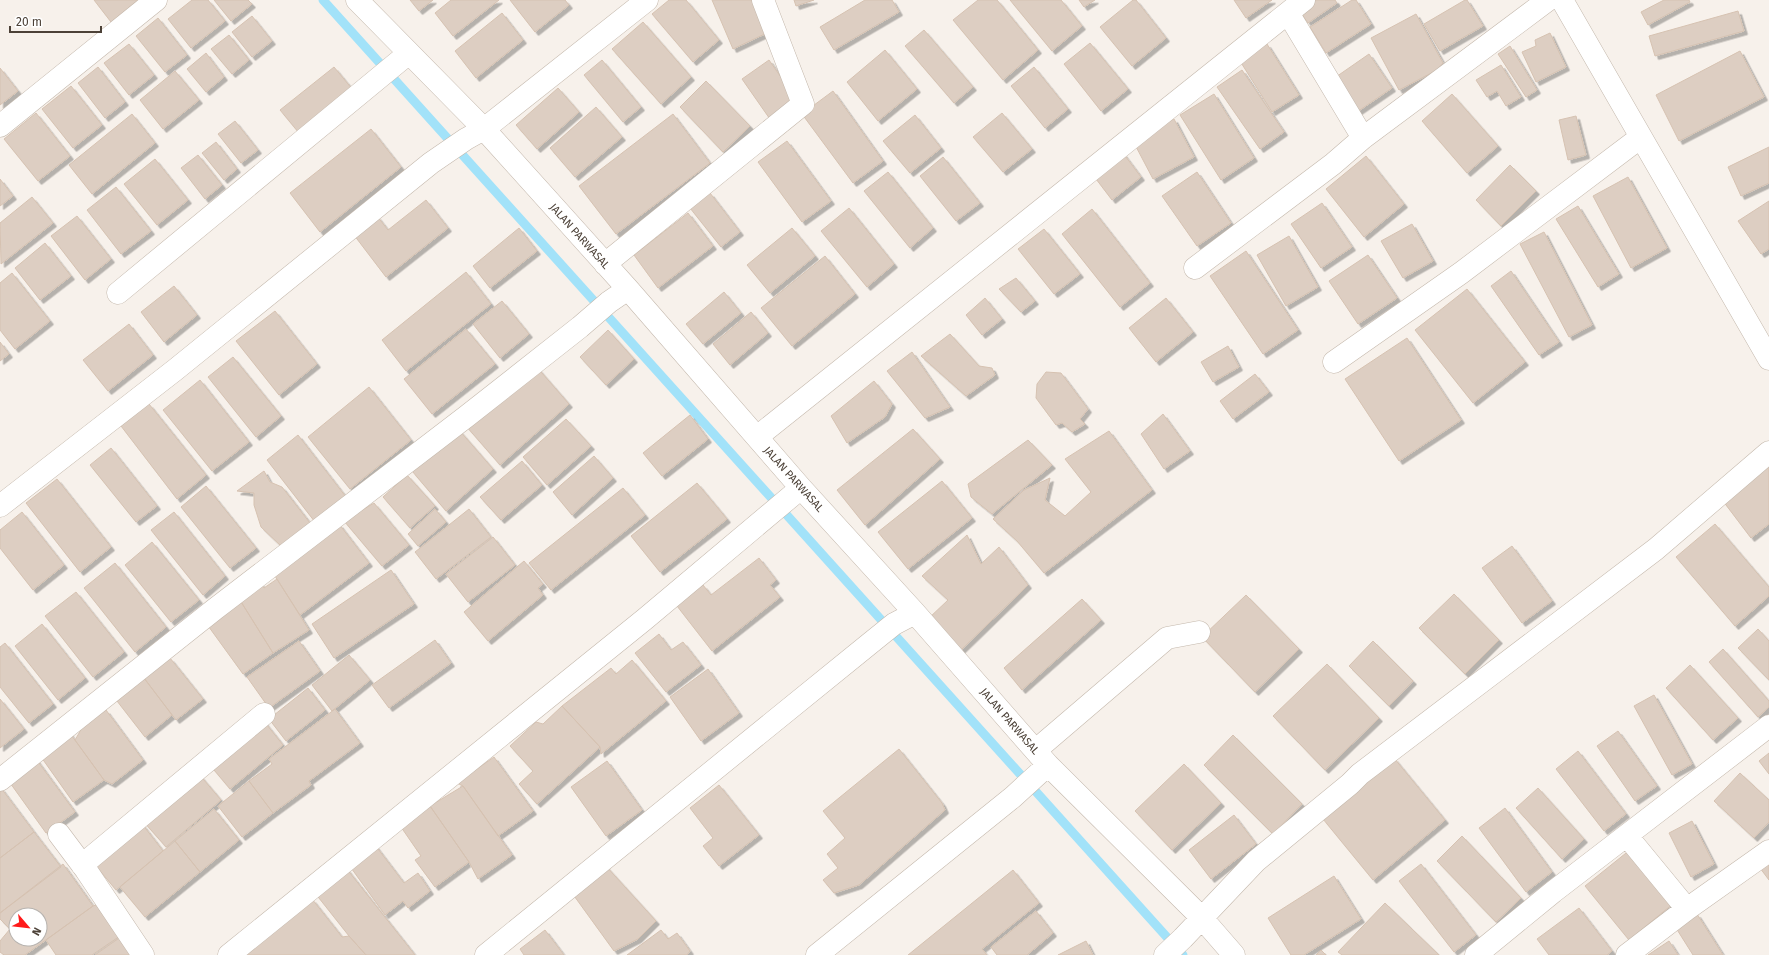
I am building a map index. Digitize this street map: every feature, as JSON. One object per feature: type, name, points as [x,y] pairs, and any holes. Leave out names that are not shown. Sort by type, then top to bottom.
[{"type":"street","points":[[0,126],[156,0]]},
{"type":"street","name":"JALAN PARWASAL","points":[[357,0],[403,58],[475,134],[628,289],[756,437],[794,495],[915,613],[1042,761],[1201,917],[1234,955]]},
{"type":"street","points":[[0,506],[175,370],[431,163],[475,134],[647,0]]},
{"type":"street","points":[[605,264],[803,104],[763,0]]},
{"type":"street","points":[[1195,268],[1333,164],[1363,138],[1548,0]]},
{"type":"street","points":[[1562,0],[1769,359]]},
{"type":"street","points":[[756,437],[1296,7],[1363,138]]},
{"type":"street","points":[[118,293],[403,58]]},
{"type":"street","points":[[1334,362],[1461,273],[1641,137]]},
{"type":"street","points":[[0,780],[215,610],[461,421],[580,327],[609,302],[628,289]]},
{"type":"street","points":[[1165,955],[1256,861],[1350,784],[1360,774],[1656,549],[1769,452]]},
{"type":"street","points":[[229,955],[645,619],[794,495]]},
{"type":"street","points":[[486,955],[894,624],[915,613]]},
{"type":"street","points":[[817,955],[1013,797],[1042,761],[1168,638],[1199,632]]},
{"type":"street","points":[[82,865],[264,714]]},
{"type":"street","points":[[1476,955],[1553,892],[1769,726]]},
{"type":"street","points":[[58,834],[82,865],[143,955]]},
{"type":"street","points":[[1627,836],[1687,909]]},
{"type":"street","points":[[1627,955],[1687,909],[1769,851]]},
{"type":"building","points":[[94,0],[138,0],[111,22]]},
{"type":"building","points":[[192,0],[208,0],[225,21],[191,48],[168,19]]},
{"type":"building","points":[[214,0],[248,0],[252,4],[231,21]]},
{"type":"building","points":[[410,0],[433,0],[419,11]]},
{"type":"building","points":[[451,0],[499,0],[453,36],[435,13]]},
{"type":"building","points":[[510,0],[565,0],[569,5],[535,32]]},
{"type":"building","points":[[669,0],[686,0],[719,40],[693,62],[652,14]]},
{"type":"building","points":[[712,0],[754,0],[769,32],[733,49]]},
{"type":"building","points":[[794,0],[814,0],[796,6]]},
{"type":"building","points":[[865,0],[892,0],[899,12],[834,50],[820,27]]},
{"type":"building","points":[[978,0],[997,0],[1038,50],[1003,80],[953,20]]},
{"type":"building","points":[[1010,0],[1061,0],[1082,26],[1052,51]]},
{"type":"building","points":[[1079,0],[1095,0],[1084,7]]},
{"type":"building","points":[[1133,0],[1136,0],[1166,38],[1132,66],[1100,27]]},
{"type":"building","points":[[1234,0],[1272,0],[1246,18]]},
{"type":"building","points":[[1311,0],[1335,0],[1337,3],[1308,23],[1298,9]]},
{"type":"building","points":[[1352,0],[1356,0],[1371,24],[1326,53],[1310,27]]},
{"type":"building","points":[[1467,0],[1483,26],[1440,51],[1424,24]]},
{"type":"building","points":[[1664,0],[1689,0],[1690,2],[1648,25],[1641,12]]},
{"type":"building","points":[[1738,11],[1744,31],[1655,56],[1649,36]]},
{"type":"building","points":[[502,13],[523,40],[476,78],[455,51]]},
{"type":"building","points":[[1416,14],[1443,63],[1437,70],[1399,90],[1371,38]]},
{"type":"building","points":[[252,16],[272,41],[252,57],[232,32]]},
{"type":"building","points":[[158,18],[187,55],[165,72],[136,36]]},
{"type":"building","points":[[643,22],[691,77],[661,104],[612,49]]},
{"type":"building","points":[[924,30],[973,87],[954,103],[905,46]]},
{"type":"building","points":[[1550,33],[1566,67],[1536,82],[1522,52],[1536,46],[1535,40]]},
{"type":"building","points":[[229,35],[249,60],[232,74],[211,49]]},
{"type":"building","points":[[1090,43],[1128,89],[1101,111],[1064,64]]},
{"type":"building","points":[[129,44],[154,75],[129,95],[104,63]]},
{"type":"building","points":[[1267,44],[1299,95],[1272,112],[1240,61]]},
{"type":"building","points":[[1510,46],[1537,90],[1526,97],[1498,54]]},
{"type":"building","points":[[885,50],[917,89],[878,121],[847,82]]},
{"type":"building","points":[[1740,51],[1764,97],[1679,141],[1656,95]]},
{"type":"building","points":[[206,53],[224,77],[206,92],[187,69]]},
{"type":"building","points":[[1369,54],[1392,88],[1357,112],[1333,79]]},
{"type":"building","points":[[602,60],[641,107],[623,122],[584,75]]},
{"type":"building","points":[[769,60],[799,103],[772,122],[742,79]]},
{"type":"building","points":[[1501,65],[1521,97],[1506,106],[1497,91],[1487,97],[1476,80]]},
{"type":"building","points":[[98,67],[125,102],[105,118],[78,83]]},
{"type":"building","points":[[334,67],[353,90],[299,133],[280,110]]},
{"type":"building","points":[[1034,67],[1068,109],[1045,128],[1011,86]]},
{"type":"building","points":[[0,68],[18,91],[0,105]]},
{"type":"building","points":[[1242,70],[1284,132],[1260,149],[1217,87]]},
{"type":"building","points":[[175,71],[199,100],[163,129],[140,100]]},
{"type":"building","points":[[706,81],[750,126],[723,152],[680,107]]},
{"type":"building","points":[[71,86],[102,125],[73,148],[42,109]]},
{"type":"building","points":[[558,88],[579,112],[537,149],[516,125]]},
{"type":"building","points":[[833,91],[883,161],[853,183],[802,114]]},
{"type":"building","points":[[1214,94],[1254,158],[1221,180],[1180,115]]},
{"type":"building","points":[[1452,94],[1498,146],[1467,173],[1422,121]]},
{"type":"building","points":[[596,107],[622,137],[575,177],[550,148]]},
{"type":"building","points":[[36,113],[70,156],[38,181],[4,139]]},
{"type":"building","points":[[1002,113],[1032,149],[1003,172],[973,137]]},
{"type":"building","points":[[132,114],[155,143],[92,194],[69,165]]},
{"type":"building","points":[[673,114],[710,163],[616,234],[579,186]]},
{"type":"building","points":[[915,115],[941,148],[910,173],[883,141]]},
{"type":"building","points":[[1576,116],[1586,155],[1568,160],[1559,120]]},
{"type":"building","points":[[1174,119],[1194,157],[1153,179],[1133,141]]},
{"type":"building","points":[[235,121],[258,150],[241,163],[218,134]]},
{"type":"building","points":[[371,129],[401,167],[320,232],[290,193]]},
{"type":"building","points":[[787,141],[831,201],[802,222],[758,162]]},
{"type":"building","points":[[216,142],[237,169],[224,180],[202,153]]},
{"type":"building","points":[[1769,147],[1769,183],[1741,196],[1728,167]]},
{"type":"building","points":[[1123,153],[1141,177],[1112,200],[1093,175]]},
{"type":"building","points":[[198,155],[222,185],[205,199],[181,168]]},
{"type":"building","points":[[1366,156],[1404,204],[1364,237],[1326,189]]},
{"type":"building","points":[[943,157],[980,203],[956,221],[920,176]]},
{"type":"building","points":[[155,159],[188,200],[157,225],[124,184]]},
{"type":"building","points":[[1510,165],[1536,191],[1501,226],[1476,200]]},
{"type":"building","points":[[888,172],[933,228],[910,248],[864,191]]},
{"type":"building","points":[[1197,172],[1231,223],[1197,246],[1162,196]]},
{"type":"building","points":[[1628,177],[1667,248],[1631,268],[1593,196]]},
{"type":"building","points":[[0,179],[13,196],[0,206]]},
{"type":"building","points":[[116,187],[151,231],[121,254],[87,210]]},
{"type":"building","points":[[710,193],[740,232],[721,247],[690,208]]},
{"type":"building","points":[[32,197],[53,223],[1,264],[0,223]]},
{"type":"building","points":[[426,200],[448,228],[386,277],[354,235],[377,216],[388,230]]},
{"type":"building","points":[[1769,201],[1769,249],[1761,254],[1738,221]]},
{"type":"building","points":[[1322,203],[1352,247],[1321,268],[1291,224]]},
{"type":"building","points":[[1578,206],[1619,274],[1598,287],[1556,219]]},
{"type":"building","points":[[849,208],[894,264],[867,287],[821,231]]},
{"type":"building","points":[[1092,209],[1150,283],[1120,307],[1062,234]]},
{"type":"building","points":[[688,213],[713,246],[658,288],[634,255]]},
{"type":"building","points":[[77,216],[111,259],[85,280],[51,236]]},
{"type":"building","points":[[1412,224],[1433,261],[1403,278],[1381,241]]},
{"type":"building","points":[[519,228],[537,251],[490,288],[473,266]]},
{"type":"building","points":[[792,228],[815,256],[770,293],[747,265]]},
{"type":"building","points":[[1044,229],[1080,274],[1054,294],[1018,249]]},
{"type":"building","points":[[1544,232],[1592,325],[1569,337],[1520,244]]},
{"type":"building","points":[[1289,236],[1318,287],[1286,306],[1257,255]]},
{"type":"building","points":[[45,243],[71,276],[40,300],[15,268]]},
{"type":"building","points":[[1246,251],[1298,330],[1263,354],[1210,276]]},
{"type":"building","points":[[1368,255],[1397,298],[1358,324],[1329,281]]},
{"type":"building","points":[[825,256],[855,294],[792,346],[761,308]]},
{"type":"building","points":[[1511,271],[1559,342],[1539,355],[1491,286]]},
{"type":"building","points":[[466,272],[491,304],[406,371],[382,340]]},
{"type":"building","points":[[12,273],[50,321],[15,349],[0,330],[0,283]]},
{"type":"building","points":[[1016,278],[1035,301],[1021,312],[999,289]]},
{"type":"building","points":[[174,286],[197,315],[164,342],[141,312]]},
{"type":"building","points":[[1467,289],[1525,362],[1473,403],[1415,330]]},
{"type":"building","points":[[724,292],[741,313],[703,344],[686,324]]},
{"type":"building","points":[[985,298],[1002,319],[982,335],[966,315]]},
{"type":"building","points":[[1166,298],[1193,332],[1156,362],[1129,328]]},
{"type":"building","points":[[502,301],[529,334],[500,358],[473,324]]},
{"type":"building","points":[[275,311],[317,364],[279,395],[236,341]]},
{"type":"building","points":[[751,312],[768,333],[730,365],[713,344]]},
{"type":"building","points":[[129,324],[153,355],[108,391],[83,360]]},
{"type":"building","points":[[466,329],[495,364],[432,414],[404,379]]},
{"type":"building","points":[[608,330],[634,359],[606,385],[580,357]]},
{"type":"building","points":[[950,334],[979,366],[992,368],[995,375],[966,396],[921,356]]},
{"type":"building","points":[[1407,338],[1461,420],[1399,461],[1345,379]]},
{"type":"building","points":[[0,342],[9,354],[0,361]]},
{"type":"building","points":[[1228,346],[1239,367],[1213,382],[1201,362]]},
{"type":"building","points":[[912,352],[950,407],[925,418],[887,371]]},
{"type":"building","points":[[233,357],[281,416],[256,437],[208,377]]},
{"type":"building","points":[[535,365],[569,404],[500,465],[466,426]]},
{"type":"building","points":[[1046,372],[1061,373],[1088,409],[1080,419],[1085,424],[1072,432],[1062,423],[1056,425],[1036,398],[1037,384]]},
{"type":"building","points":[[1255,374],[1269,392],[1233,419],[1220,401]]},
{"type":"building","points":[[200,380],[249,442],[212,471],[163,410]]},
{"type":"building","points":[[874,381],[892,404],[885,417],[847,443],[831,416]]},
{"type":"building","points":[[369,387],[411,440],[350,489],[308,437]]},
{"type":"building","points":[[149,404],[206,475],[177,499],[121,426]]},
{"type":"building","points":[[1163,414],[1190,451],[1164,469],[1141,434]]},
{"type":"building","points":[[690,415],[708,439],[662,476],[643,453]]},
{"type":"building","points":[[566,419],[591,446],[547,485],[523,457]]},
{"type":"building","points":[[913,429],[940,459],[865,525],[837,490]]},
{"type":"building","points":[[459,430],[493,469],[446,511],[412,471]]},
{"type":"building","points":[[1109,431],[1152,490],[1044,573],[1017,541],[993,519],[1024,490],[1050,478],[1045,500],[1065,516],[1091,492],[1065,459]]},
{"type":"building","points":[[298,435],[346,497],[315,522],[267,460]]},
{"type":"building","points":[[1028,440],[1052,465],[992,514],[971,497],[968,484]]},
{"type":"building","points":[[111,448],[157,506],[136,522],[90,465]]},
{"type":"building","points":[[594,456],[613,478],[572,515],[553,492]]},
{"type":"building","points":[[522,461],[542,485],[501,520],[480,497]]},
{"type":"building","points":[[1769,465],[1769,524],[1751,538],[1723,501]]},
{"type":"building","points":[[264,471],[270,482],[282,487],[310,523],[281,546],[261,527],[254,505],[254,493],[237,491]]},
{"type":"building","points":[[407,475],[435,506],[410,528],[383,497]]},
{"type":"building","points":[[57,479],[111,547],[80,572],[26,503]]},
{"type":"building","points":[[942,481],[972,518],[908,569],[878,532]]},
{"type":"building","points":[[697,483],[727,519],[660,572],[631,536]]},
{"type":"building","points":[[206,486],[256,548],[230,568],[181,507]]},
{"type":"building","points":[[623,488],[645,515],[551,590],[529,563]]},
{"type":"building","points":[[374,503],[409,545],[382,566],[344,521]]},
{"type":"building","points":[[435,509],[446,522],[418,546],[408,534]]},
{"type":"building","points":[[469,509],[491,537],[436,579],[415,552]]},
{"type":"building","points":[[22,512],[64,565],[33,590],[0,548],[0,530]]},
{"type":"building","points":[[174,512],[225,576],[203,595],[151,530]]},
{"type":"building","points":[[339,524],[369,563],[300,615],[273,573]]},
{"type":"building","points":[[1715,524],[1769,587],[1769,596],[1735,626],[1676,557]]},
{"type":"building","points":[[967,535],[981,564],[999,547],[1028,585],[958,653],[929,618],[948,600],[922,576]]},
{"type":"building","points":[[493,537],[515,565],[468,602],[446,574]]},
{"type":"building","points":[[152,542],[199,600],[171,622],[125,565]]},
{"type":"building","points":[[1512,546],[1552,601],[1522,623],[1482,568]]},
{"type":"building","points":[[759,558],[776,580],[770,585],[780,597],[712,651],[677,606],[703,585],[711,595]]},
{"type":"building","points":[[524,561],[543,584],[538,588],[543,595],[488,641],[464,612]]},
{"type":"building","points":[[115,563],[166,627],[135,652],[84,588]]},
{"type":"building","points":[[391,570],[414,604],[334,658],[312,624]]},
{"type":"building","points":[[277,579],[309,630],[273,653],[238,597],[261,583],[264,588]]},
{"type":"building","points":[[76,592],[124,652],[93,677],[45,616]]},
{"type":"building","points":[[1454,594],[1499,640],[1465,674],[1419,628]]},
{"type":"building","points":[[1246,595],[1299,649],[1255,692],[1202,637]]},
{"type":"building","points":[[238,597],[273,653],[243,674],[206,623]]},
{"type":"building","points":[[1082,599],[1101,620],[1022,690],[1004,668]]},
{"type":"building","points":[[42,624],[85,678],[58,700],[15,646]]},
{"type":"building","points":[[1758,629],[1769,641],[1769,680],[1738,648]]},
{"type":"building","points":[[659,634],[671,650],[683,642],[701,665],[666,692],[635,653]]},
{"type":"building","points":[[435,640],[451,663],[389,708],[372,685]]},
{"type":"building","points":[[299,641],[320,671],[269,708],[247,677]]},
{"type":"building","points":[[1373,641],[1413,681],[1389,706],[1349,666]]},
{"type":"building","points":[[5,643],[53,704],[29,723],[0,687],[0,647]]},
{"type":"building","points":[[1723,649],[1769,701],[1769,707],[1758,717],[1709,662]]},
{"type":"building","points":[[349,655],[370,680],[332,711],[312,685]]},
{"type":"building","points":[[170,658],[203,699],[176,720],[144,678]]},
{"type":"building","points":[[632,660],[666,701],[601,754],[600,747],[562,706],[611,668],[616,674]]},
{"type":"building","points":[[1327,664],[1379,718],[1325,770],[1273,716]]},
{"type":"building","points":[[1690,665],[1738,718],[1713,740],[1666,688]]},
{"type":"building","points":[[708,669],[739,713],[701,741],[670,697]]},
{"type":"building","points":[[144,678],[172,715],[145,737],[117,701]]},
{"type":"building","points":[[308,688],[325,710],[286,741],[269,719]]},
{"type":"building","points":[[1654,695],[1692,764],[1672,775],[1634,706]]},
{"type":"building","points":[[0,699],[24,729],[0,748]]},
{"type":"building","points":[[562,706],[600,747],[537,804],[519,784],[533,771],[510,746],[536,722],[543,724]]},
{"type":"building","points":[[335,709],[360,743],[309,781],[311,785],[273,813],[249,781],[272,764],[269,759]]},
{"type":"building","points":[[106,710],[143,760],[112,784],[104,780],[75,740],[82,728]]},
{"type":"building","points":[[263,720],[283,745],[230,789],[209,764]]},
{"type":"building","points":[[1618,731],[1657,786],[1635,801],[1597,746]]},
{"type":"building","points":[[69,732],[104,780],[73,802],[39,754]]},
{"type":"building","points":[[1233,735],[1302,804],[1273,834],[1204,765]]},
{"type":"building","points":[[899,749],[942,803],[945,810],[859,885],[834,893],[823,880],[838,868],[827,854],[845,838],[823,811]]},
{"type":"building","points":[[1578,751],[1626,814],[1604,831],[1556,769]]},
{"type":"building","points":[[1769,753],[1769,774],[1759,761]]},
{"type":"building","points":[[494,757],[533,811],[498,836],[463,786],[457,783]]},
{"type":"building","points":[[1394,758],[1445,820],[1373,880],[1323,819]]},
{"type":"building","points":[[36,759],[75,812],[46,833],[8,780]]},
{"type":"building","points":[[607,761],[642,810],[606,836],[571,787]]},
{"type":"building","points":[[1184,764],[1221,803],[1172,850],[1135,811]]},
{"type":"building","points":[[198,773],[221,800],[166,847],[143,821]]},
{"type":"building","points":[[1740,773],[1769,800],[1769,822],[1754,838],[1714,801]]},
{"type":"building","points":[[249,781],[273,813],[242,837],[218,806]]},
{"type":"building","points":[[719,785],[759,835],[719,866],[703,846],[713,838],[690,808]]},
{"type":"building","points":[[463,786],[512,855],[478,879],[469,862],[430,806]]},
{"type":"building","points":[[1,788],[34,832],[0,858],[0,789]]},
{"type":"building","points":[[1538,788],[1584,839],[1562,859],[1516,808]]},
{"type":"building","points":[[430,806],[469,862],[435,887],[415,860],[421,856],[401,827]]},
{"type":"building","points":[[1505,808],[1552,872],[1526,892],[1479,828]]},
{"type":"building","points":[[214,809],[239,840],[200,872],[175,841]]},
{"type":"building","points":[[1234,815],[1256,844],[1211,879],[1189,850]]},
{"type":"building","points":[[139,820],[163,851],[116,890],[91,860]]},
{"type":"building","points":[[1692,821],[1714,864],[1691,877],[1669,833]]},
{"type":"building","points":[[34,832],[61,867],[0,913],[0,858]]},
{"type":"building","points":[[1462,836],[1521,898],[1496,922],[1437,861]]},
{"type":"building","points":[[175,841],[200,872],[145,917],[120,887]]},
{"type":"building","points":[[375,845],[404,883],[418,873],[430,891],[408,908],[403,901],[385,915],[349,865]]},
{"type":"building","points":[[1631,849],[1674,903],[1629,940],[1585,886]]},
{"type":"building","points":[[1769,862],[1769,880],[1760,868]]},
{"type":"building","points":[[63,864],[93,906],[48,938],[48,907],[8,907],[8,927],[0,919],[0,913]]},
{"type":"building","points":[[1421,864],[1476,935],[1454,952],[1399,881]]},
{"type":"building","points":[[605,865],[656,921],[638,939],[614,951],[572,893]]},
{"type":"building","points":[[346,868],[415,955],[366,955],[349,936],[315,893]]},
{"type":"building","points":[[1013,870],[1039,903],[982,949],[987,955],[908,955]]},
{"type":"building","points":[[1334,876],[1361,919],[1304,955],[1291,955],[1268,918]]},
{"type":"building","points":[[312,899],[342,937],[349,936],[366,955],[242,955]]},
{"type":"building","points":[[1385,903],[1439,955],[1342,955],[1338,952]]},
{"type":"building","points":[[99,904],[120,936],[92,955],[56,955],[48,943],[48,939],[93,906]]},
{"type":"building","points":[[1579,908],[1612,951],[1607,955],[1549,955],[1537,939]]},
{"type":"building","points":[[1036,911],[1053,933],[1027,955],[997,955],[991,947]]},
{"type":"building","points":[[1697,914],[1723,955],[1693,955],[1676,928]]},
{"type":"building","points":[[545,930],[564,955],[524,955],[520,949]]},
{"type":"building","points":[[661,930],[668,939],[677,933],[690,951],[687,955],[627,955]]},
{"type":"building","points":[[8,931],[8,947],[36,947],[25,955],[4,955],[0,952],[0,941]]},
{"type":"building","points":[[122,936],[135,955],[95,955]]},
{"type":"building","points":[[1086,941],[1093,955],[1058,955]]},
{"type":"building","points":[[1669,941],[1678,955],[1648,955]]},
{"type":"building","points":[[1321,950],[1326,955],[1316,955]]},
{"type":"waterway","points":[[323,0],[1183,955]]}]
